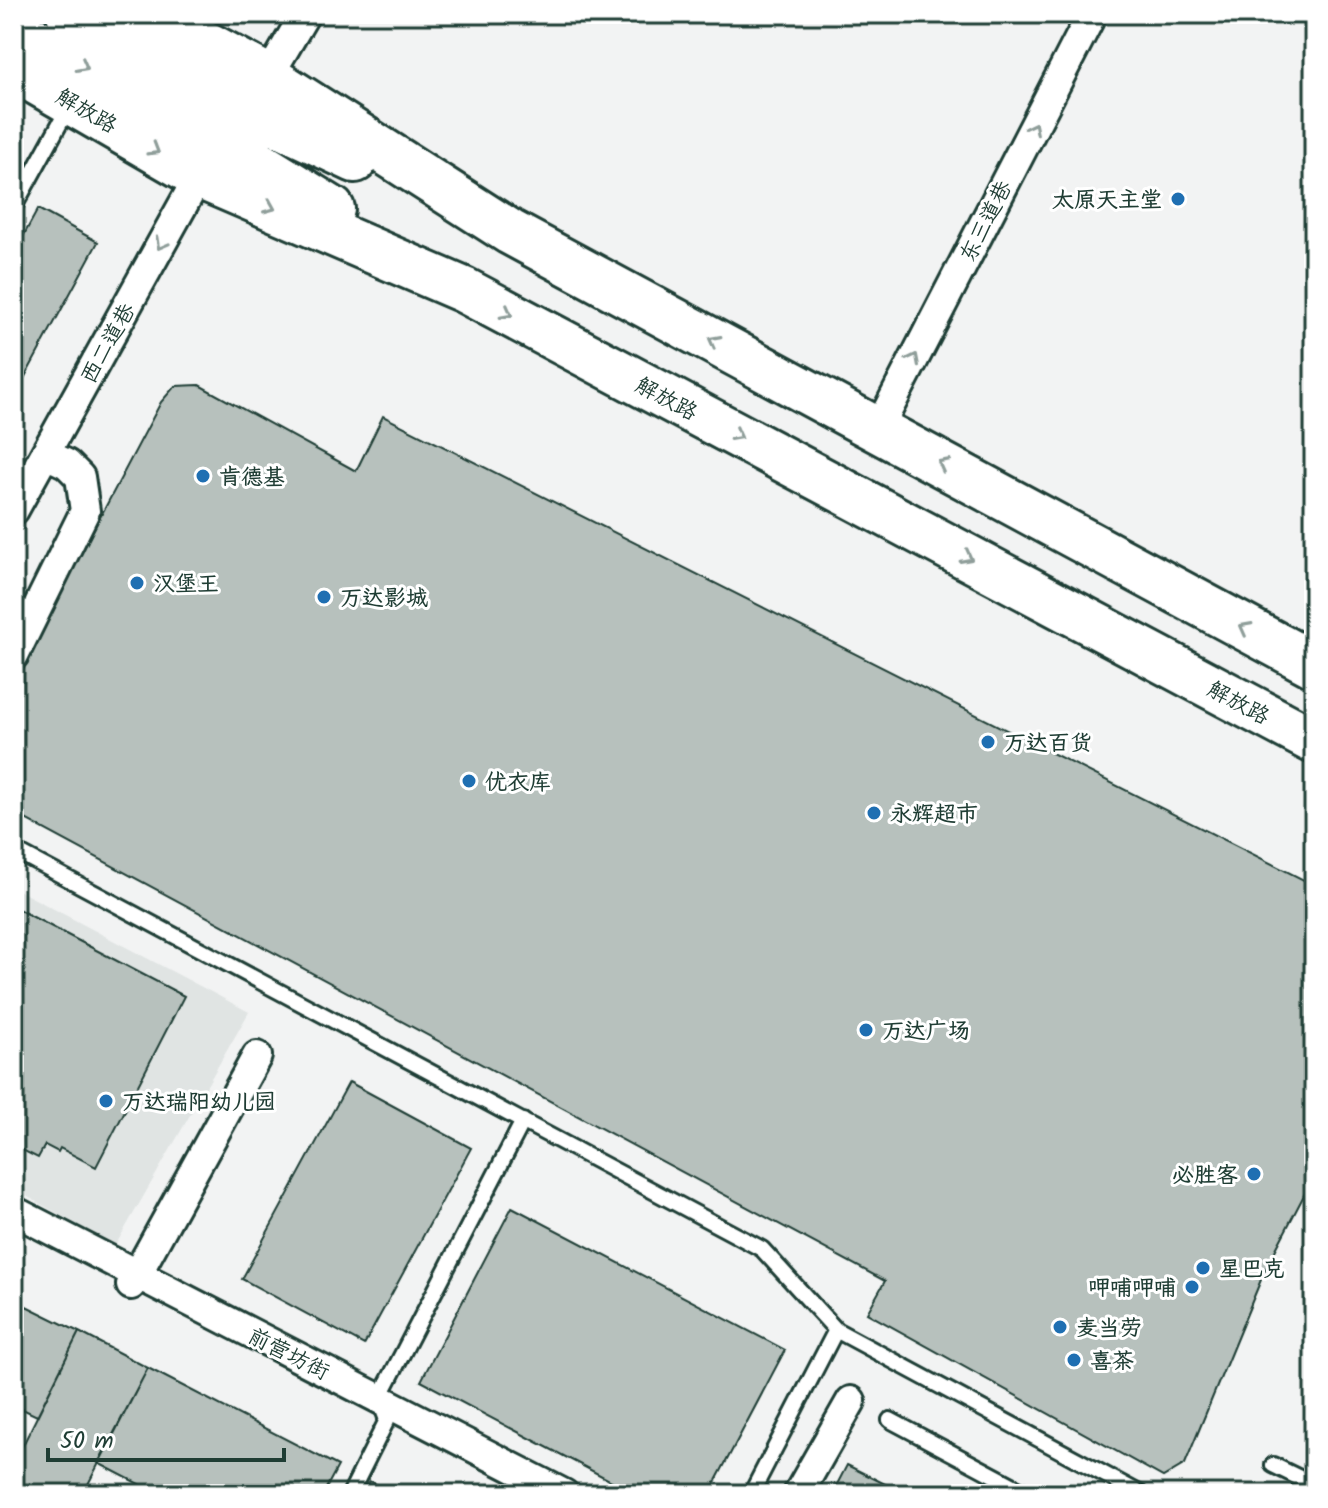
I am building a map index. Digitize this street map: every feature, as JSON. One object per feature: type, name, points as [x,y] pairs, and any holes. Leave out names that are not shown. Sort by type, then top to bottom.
[{"type":"main road","name":"解放路","points":[[69,14],[237,114],[464,290],[1314,741]]},
{"type":"main road","name":"解放路","points":[[150,14],[237,114]]},
{"type":"main road","name":"解放路","points":[[14,29],[237,114],[510,232],[1314,665]]},
{"type":"main road","name":"解放路","points":[[14,69],[72,101],[237,114]]},
{"type":"street","points":[[237,114],[286,14]]},
{"type":"street","points":[[237,114],[305,14]]},
{"type":"street","name":"东三道巷","points":[[878,429],[1092,14]]},
{"type":"street","name":"西二道巷","points":[[14,510],[237,114]]},
{"type":"street","points":[[14,655],[85,511],[80,477],[67,464],[46,454]]},
{"type":"street","points":[[134,1279],[257,1056]]},
{"type":"street","name":"前营坊街","points":[[14,1211],[134,1279],[383,1410],[531,1494]]},
{"type":"street","name":"前营坊街","points":[[14,1225],[134,1279]]},
{"type":"street","points":[[798,1494],[851,1401]]},
{"type":"street","name":"前营坊街","points":[[383,1410],[564,1494]]},
{"type":"lane","points":[[14,207],[72,101]]},
{"type":"lane","points":[[14,850],[762,1249],[836,1330],[1141,1494]]},
{"type":"lane","points":[[350,1494],[383,1410],[523,1121]]},
{"type":"lane","points":[[751,1494],[836,1330]]},
{"type":"lane","points":[[890,1420],[1029,1494]]},
{"type":"lane","points":[[1273,1465],[1314,1485]]},
{"type":"shaded area","name":"万达瑞阳幼儿园","points":[[14,888],[249,1012],[115,1246],[14,1189]]},
{"type":"building","points":[[38,209],[98,242],[14,397],[14,253]]},
{"type":"building","name":"万达广场","points":[[199,385],[356,471],[383,416],[1314,885],[1314,1176],[1265,1270],[1185,1464],[1163,1477],[867,1313],[885,1281],[14,813],[14,680],[161,402],[175,386]]},
{"type":"building","points":[[14,907],[184,996],[96,1167],[60,1148],[58,1152],[45,1145],[38,1158],[14,1146]]},
{"type":"building","points":[[349,1082],[471,1148],[364,1345],[242,1279]]},
{"type":"building","points":[[512,1207],[785,1350],[709,1494],[636,1494],[421,1381]]},
{"type":"building","points":[[14,1300],[79,1332],[37,1416],[14,1405]]},
{"type":"building","points":[[79,1332],[148,1368],[83,1494],[14,1494],[14,1463]]},
{"type":"building","points":[[148,1368],[338,1466],[323,1494],[158,1494],[98,1463]]},
{"type":"building","points":[[847,1465],[905,1494],[832,1494]]},
{"type":"building","points":[[369,1481],[394,1494],[363,1494]]},
{"type":"place","name":"太原天主堂","points":[[1178,199]]},
{"type":"place","name":"肯德基","points":[[203,476]]},
{"type":"place","name":"汉堡王","points":[[137,583]]},
{"type":"place","name":"万达影城","points":[[324,597]]},
{"type":"place","name":"万达百货","points":[[988,742]]},
{"type":"place","name":"优衣库","points":[[469,781]]},
{"type":"place","name":"永辉超市","points":[[874,813]]},
{"type":"place","name":"万达广场","points":[[866,1030]]},
{"type":"place","name":"万达瑞阳幼儿园","points":[[106,1101]]},
{"type":"place","name":"必胜客","points":[[1254,1174]]},
{"type":"place","name":"星巴克","points":[[1203,1268]]},
{"type":"place","name":"呷哺呷哺","points":[[1192,1287]]},
{"type":"place","name":"麦当劳","points":[[1060,1327]]},
{"type":"place","name":"喜茶","points":[[1074,1360]]}]
